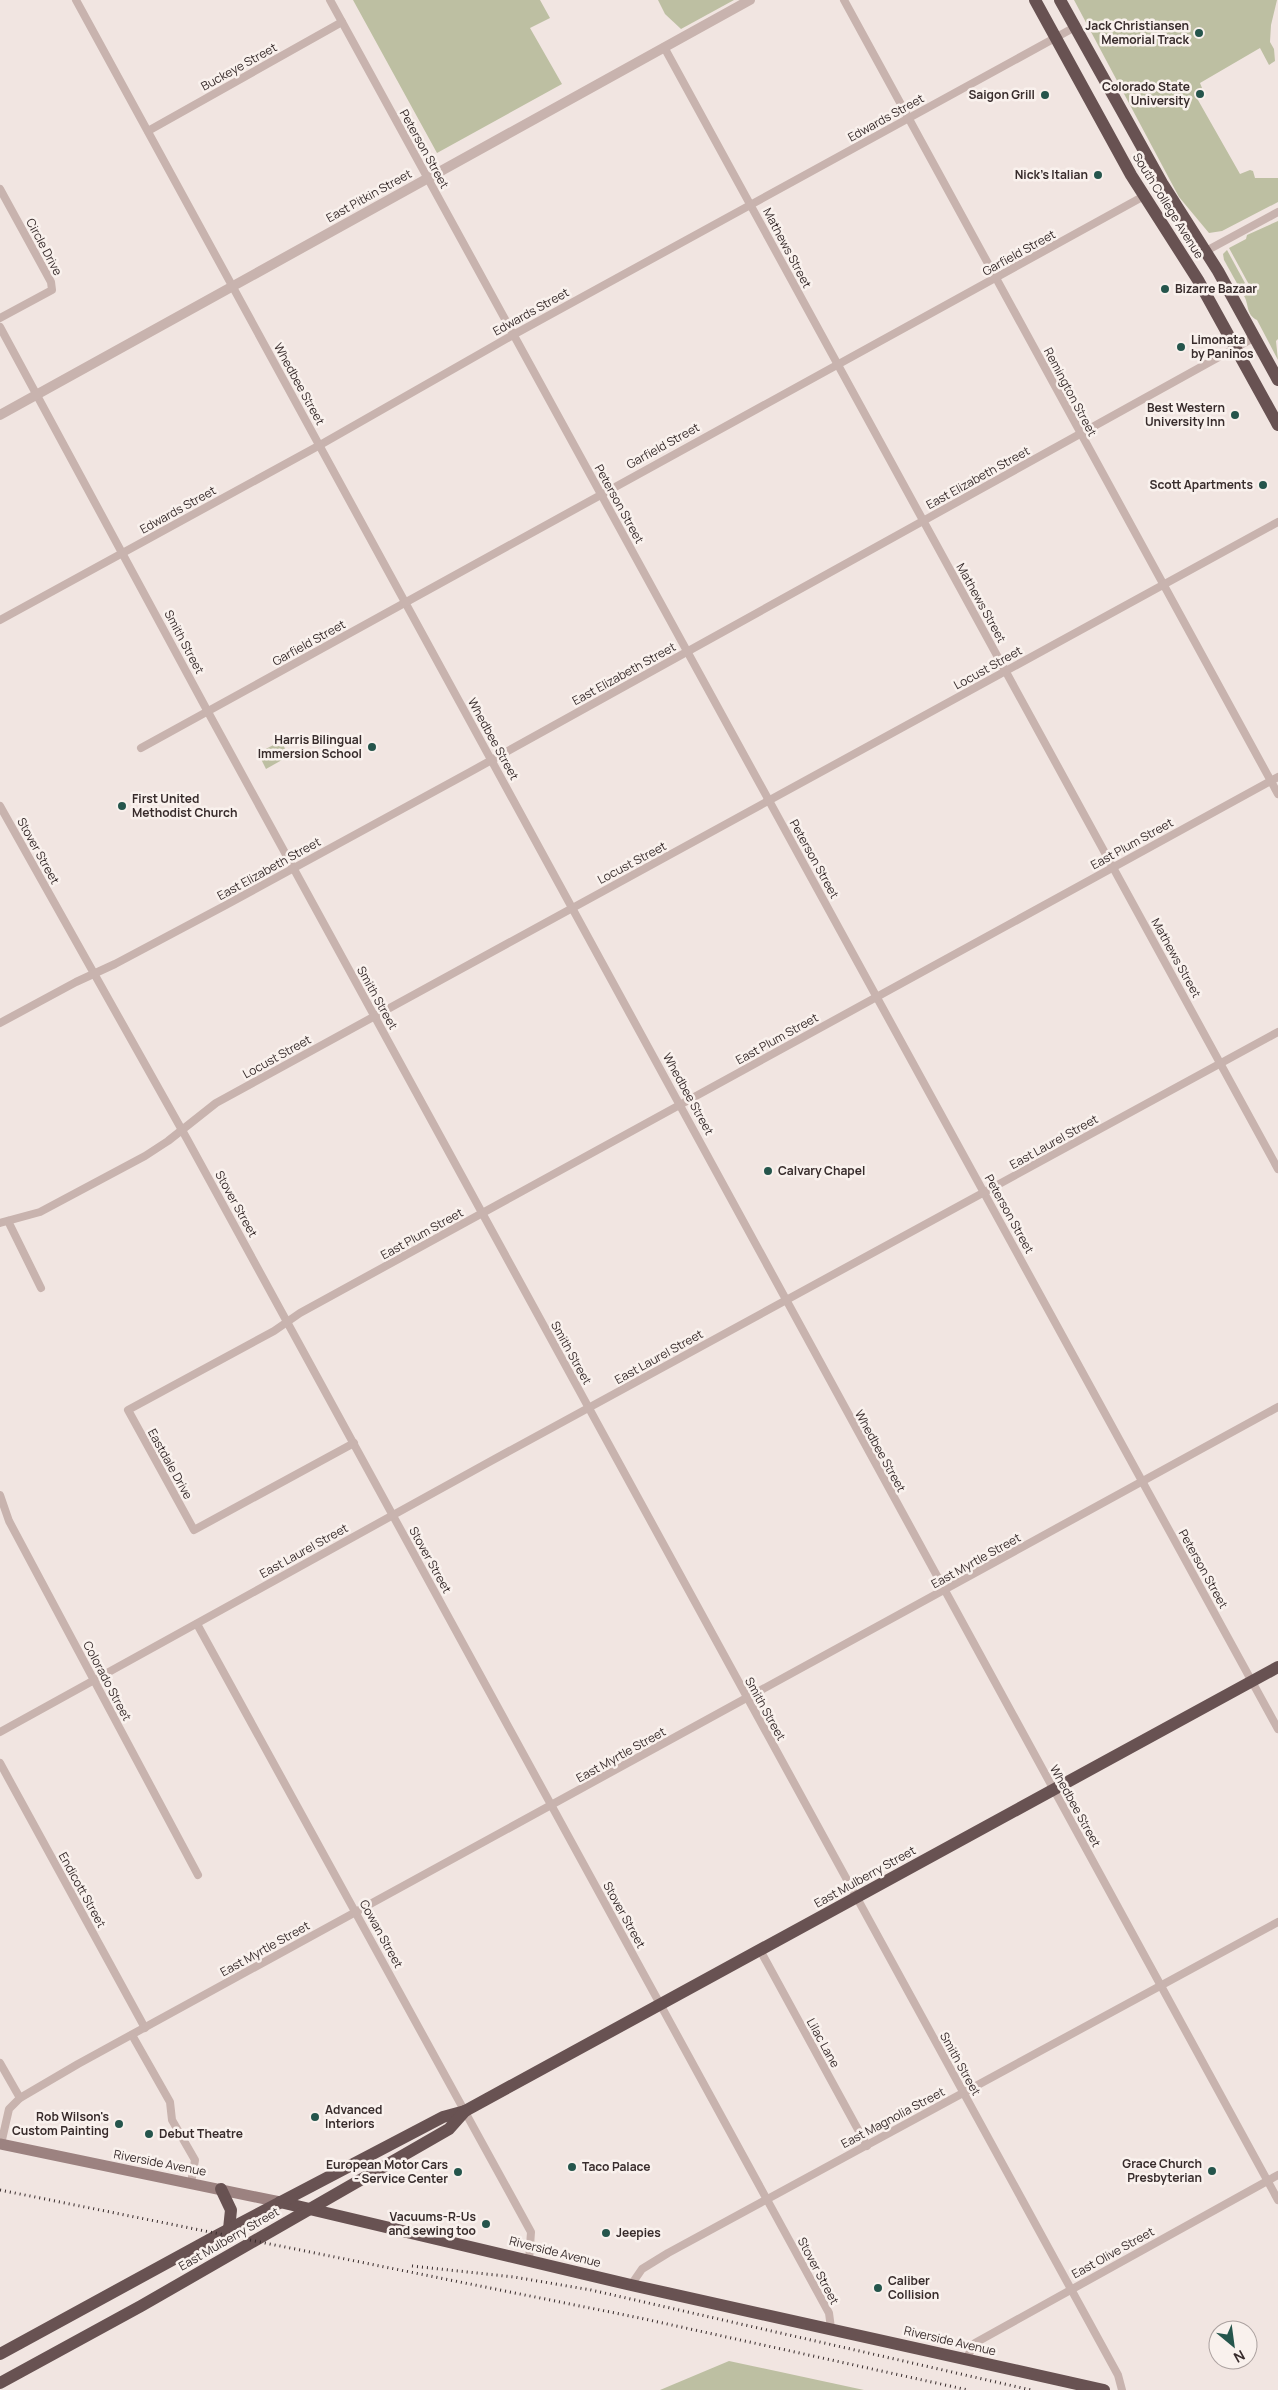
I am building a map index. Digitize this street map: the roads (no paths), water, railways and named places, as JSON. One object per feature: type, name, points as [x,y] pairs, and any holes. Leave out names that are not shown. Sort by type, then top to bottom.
[{"type":"highway","name":"South College Avenue","points":[[1035,0],[1144,196],[1198,280],[1278,425]]},
{"type":"highway","name":"South College Avenue","points":[[1060,0],[1162,183],[1206,251],[1278,380]]},
{"type":"highway","name":"East Mulberry Street","points":[[0,2354],[280,2202],[443,2117],[465,2111],[1278,1667]]},
{"type":"highway","name":"East Mulberry Street","points":[[0,2383],[141,2306],[449,2129],[465,2111]]},
{"type":"highway","points":[[221,2189],[231,2210],[229,2229]]},
{"type":"highway","name":"Riverside Avenue","points":[[280,2202],[631,2285],[1104,2390]]},
{"type":"main road","name":"Riverside Avenue","points":[[0,2144],[280,2202]]},
{"type":"street","name":"Whedbee Street","points":[[76,0],[407,602],[491,760],[1278,2200]]},
{"type":"street","name":"Peterson Street","points":[[330,0],[1278,1729]]},
{"type":"street","name":"East Pitkin Street","points":[[0,414],[750,0]]},
{"type":"street","name":"Remington Street","points":[[844,0],[1163,585],[1274,779],[1278,794]]},
{"type":"street","name":"Buckeye Street","points":[[148,131],[342,22]]},
{"type":"street","name":"Edwards Street","points":[[0,620],[320,445],[513,335],[1075,27]]},
{"type":"street","name":"Mathews Street","points":[[664,47],[1278,1169]]},
{"type":"street","name":"Circle Drive","points":[[0,189],[51,282],[52,290],[0,318]]},
{"type":"street","name":"Garfield Street","points":[[141,748],[407,602],[600,493],[996,279],[1144,196]]},
{"type":"street","points":[[1206,251],[1278,212]]},
{"type":"street","name":"Smith Street","points":[[0,327],[482,1214],[1118,2375],[1122,2390]]},
{"type":"street","name":"East Elizabeth Street","points":[[0,1024],[294,868],[1255,337]]},
{"type":"street","name":"Locust Street","points":[[4,1222],[40,1212],[146,1156],[216,1103],[1278,522]]},
{"type":"street","name":"East Plum Street","points":[[287,1320],[681,1106],[1274,779]]},
{"type":"street","name":"Stover Street","points":[[0,806],[287,1320],[828,2313],[831,2328]]},
{"type":"street","name":"East Laurel Street","points":[[0,1732],[588,1408],[1278,1032]]},
{"type":"street","points":[[4,1222],[41,1288]]},
{"type":"street","name":"Eastdale Drive","points":[[287,1320],[274,1331],[128,1410],[194,1530],[354,1443]]},
{"type":"street","name":"East Myrtle Street","points":[[0,2144],[9,2109],[20,2098],[1278,1407]]},
{"type":"street","name":"Colorado Street","points":[[0,1496],[9,1521],[198,1875]]},
{"type":"street","name":"Cowan Street","points":[[197,1624],[531,2232],[529,2260]]},
{"type":"street","name":"Endicott Street","points":[[0,1763],[145,2028]]},
{"type":"street","name":"East Magnolia Street","points":[[631,2285],[642,2269],[766,2199],[1278,1922]]},
{"type":"street","name":"Lilac Lane","points":[[760,1950],[867,2146]]},
{"type":"street","points":[[132,2035],[170,2102],[172,2120],[194,2160],[191,2183]]},
{"type":"street","points":[[0,2063],[20,2098]]},
{"type":"street","name":"East Olive Street","points":[[966,2359],[974,2343],[1278,2174]]},
{"type":"railway","points":[[0,2190],[640,2318],[968,2390]]},
{"type":"railway","points":[[412,2266],[514,2277],[591,2290],[1031,2390]]},
{"type":"place","name":"Jack Christiansen Memorial Track","points":[[1199,33]]},
{"type":"place","name":"Colorado State University","points":[[1200,94]]},
{"type":"place","name":"Saigon Grill","points":[[1045,95]]},
{"type":"place","name":"Nick's Italian","points":[[1098,175]]},
{"type":"place","name":"Bizarre Bazaar","points":[[1165,289]]},
{"type":"place","name":"Limonata by Paninos","points":[[1181,347]]},
{"type":"place","name":"Best Western University Inn","points":[[1235,415]]},
{"type":"place","name":"Scott Apartments","points":[[1263,485]]},
{"type":"place","name":"Harris Bilingual Immersion School","points":[[372,747]]},
{"type":"place","name":"First United Methodist Church","points":[[122,806]]},
{"type":"place","name":"Calvary Chapel","points":[[768,1171]]},
{"type":"place","name":"Advanced Interiors","points":[[315,2117]]},
{"type":"place","name":"Rob Wilson's Custom Painting","points":[[119,2124]]},
{"type":"place","name":"Debut Theatre","points":[[149,2134]]},
{"type":"place","name":"Taco Palace","points":[[572,2167]]},
{"type":"place","name":"Grace Church Presbyterian","points":[[1212,2171]]},
{"type":"place","name":"European Motor Cars - Service Center","points":[[458,2172]]},
{"type":"place","name":"Vacuums-R-Us and sewing too","points":[[486,2224]]},
{"type":"place","name":"Jeepies","points":[[606,2233]]},
{"type":"place","name":"Caliber Collision","points":[[878,2288]]}]
